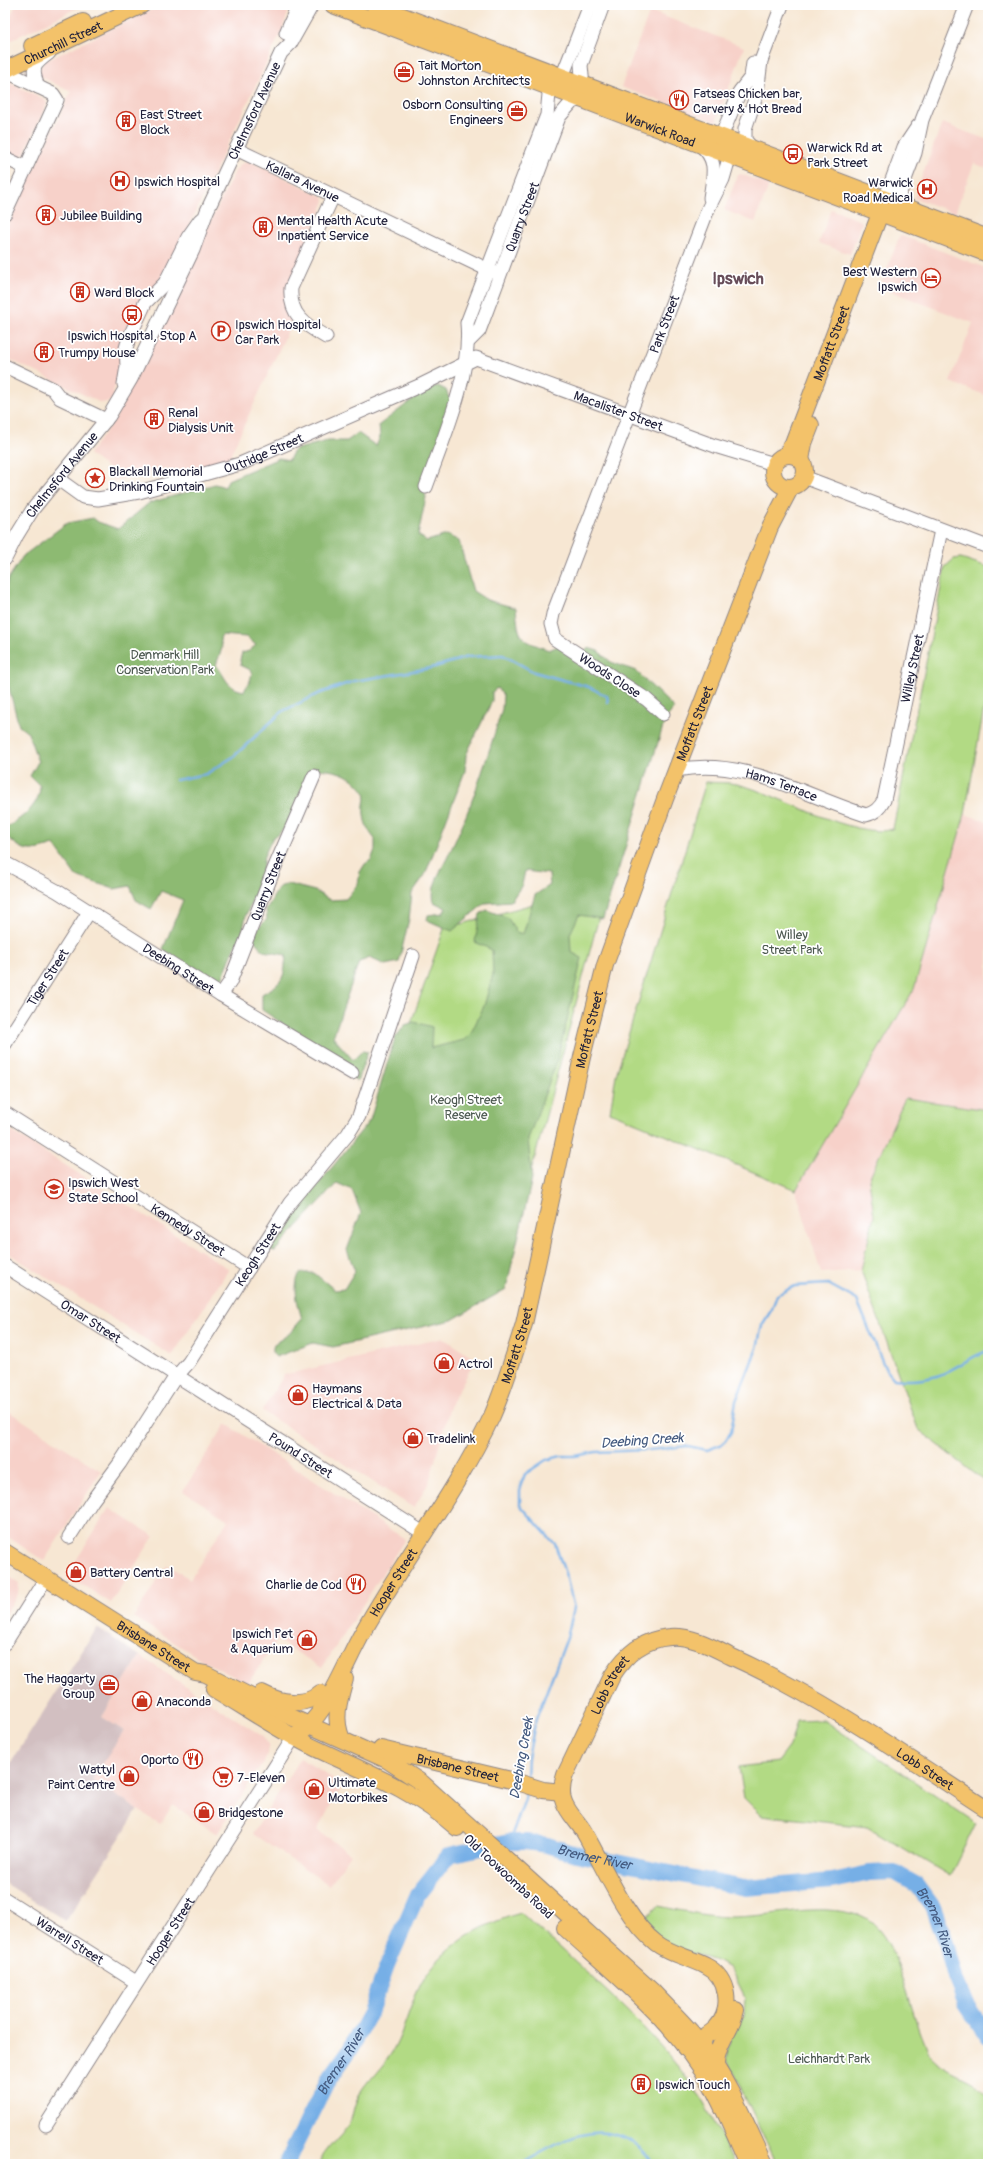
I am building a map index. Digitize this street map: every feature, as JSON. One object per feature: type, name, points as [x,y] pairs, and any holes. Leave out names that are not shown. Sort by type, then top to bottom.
[{"type":"main road","name":"Churchill Street","points":[[5,59],[117,5]]},
{"type":"main road","name":"Churchill Street","points":[[5,70],[142,5]]},
{"type":"main road","name":"Warwick Road","points":[[333,5],[547,86],[724,131],[752,148],[988,254]]},
{"type":"main road","name":"Warwick Road","points":[[374,5],[562,78],[578,93],[730,156],[888,208],[988,238]]},
{"type":"main road","points":[[724,131],[730,156]]},
{"type":"main road","name":"Moffatt Street","points":[[801,460],[804,443],[888,208]]},
{"type":"main road","name":"Moffatt Street","points":[[770,527],[779,466],[793,443],[888,208]]},
{"type":"main road","points":[[794,455],[801,460],[805,468],[804,477],[799,483],[792,487],[782,486],[779,466],[794,455]]},
{"type":"main road","name":"Moffatt Street","points":[[425,1534],[467,1464],[488,1422],[510,1370],[524,1324],[593,1010],[616,931],[770,527],[792,487]]},
{"type":"main road","name":"Hooper Street","points":[[306,1723],[320,1692],[338,1663],[362,1633],[425,1534]]},
{"type":"main road","name":"Brisbane Street","points":[[5,1552],[195,1672],[206,1674],[306,1723]]},
{"type":"main road","points":[[348,1742],[337,1725],[338,1710],[345,1679],[362,1633]]},
{"type":"main road","name":"Hooper Street","points":[[294,1737],[306,1723],[345,1668],[362,1633]]},
{"type":"main road","name":"Lobb Street","points":[[564,1799],[567,1771],[604,1691],[621,1661],[636,1648],[645,1643],[671,1636],[689,1639],[710,1646],[762,1670],[812,1697],[988,1810]]},
{"type":"main road","name":"Old Toowoomba Road","points":[[195,1672],[200,1680],[294,1737],[438,1805]]},
{"type":"main road","points":[[235,1689],[254,1690],[274,1698],[300,1702],[311,1700],[320,1692]]},
{"type":"main road","name":"Old Toowoomba Road","points":[[306,1723],[398,1766],[438,1805],[555,1911],[652,1991],[692,2044],[716,2066],[732,2094],[765,2164]]},
{"type":"main road","name":"Brisbane Street","points":[[348,1742],[511,1780],[543,1790],[564,1799]]},
{"type":"main road","points":[[564,1799],[635,1922],[652,1939],[675,1955],[718,1968],[727,1974],[733,1982],[736,1994],[735,2014],[717,2052],[716,2066]]},
{"type":"main road","points":[[692,2044],[712,2032],[720,2022],[726,2010],[727,2001],[725,1988],[719,1978],[710,1968],[700,1963]]},
{"type":"main road","name":"Old Toowoomba Road","points":[[692,2044],[748,2164]]},
{"type":"street","name":"Chelmsford Avenue","points":[[281,54],[282,40],[298,5]]},
{"type":"street","name":"Chelmsford Avenue","points":[[5,559],[33,509],[109,416],[122,394],[170,300],[195,246],[206,214],[281,54],[290,44],[312,5]]},
{"type":"street","name":"Moffatt Street","points":[[888,208],[904,147],[922,120],[967,5]]},
{"type":"street","points":[[562,78],[595,9]]},
{"type":"street","points":[[578,93],[581,65],[595,9]]},
{"type":"street","points":[[744,131],[724,131],[744,85],[751,77],[754,61],[779,11]]},
{"type":"street","points":[[752,148],[745,140],[744,131],[758,90],[759,67],[779,11]]},
{"type":"street","points":[[38,87],[33,72],[34,68],[37,62],[56,47]]},
{"type":"street","points":[[5,70],[57,98],[50,118],[5,213]]},
{"type":"street","points":[[744,85],[758,90]]},
{"type":"street","name":"Quarry Street","points":[[426,487],[458,396],[469,341],[467,323],[547,115],[549,94],[547,86]]},
{"type":"street","name":"Quarry Street","points":[[469,341],[479,331],[560,117],[578,93]]},
{"type":"street","points":[[699,144],[709,152],[713,163],[708,209]]},
{"type":"street","name":"Kallara Avenue","points":[[236,149],[500,275]]},
{"type":"street","name":"Park Street","points":[[555,639],[551,624],[553,614],[708,209],[723,179],[730,156]]},
{"type":"street","points":[[5,158],[26,168]]},
{"type":"street","points":[[326,337],[301,322],[293,306],[290,293],[294,278],[333,196]]},
{"type":"street","name":"Chelmsford Avenue","points":[[122,394],[127,366],[126,346],[146,303],[152,295],[162,287],[188,237],[206,214]]},
{"type":"street","points":[[152,295],[163,295],[170,300]]},
{"type":"street","points":[[126,346],[130,352],[135,354],[147,346]]},
{"type":"street","name":"Macalister Street","points":[[464,364],[476,358],[630,413],[715,446],[779,466]]},
{"type":"street","name":"Outridge Street","points":[[58,479],[83,498],[98,499],[139,492],[240,464],[412,389],[464,364]]},
{"type":"street","points":[[5,366],[53,390],[63,390],[109,416]]},
{"type":"street","points":[[804,477],[988,547]]},
{"type":"street","name":"Willey Street","points":[[881,806],[884,800],[941,530]]},
{"type":"street","name":"Woods Close","points":[[555,639],[646,699],[664,714]]},
{"type":"street","name":"Hams Terrace","points":[[677,770],[702,766],[738,769],[866,815],[874,812],[881,806]]},
{"type":"street","name":"Quarry Street","points":[[221,995],[230,982],[274,869],[314,776]]},
{"type":"street","name":"Deebing Street","points":[[5,863],[54,889],[221,995],[352,1073]]},
{"type":"street","name":"Tiger Street","points":[[5,1044],[89,912]]},
{"type":"street","name":"Keogh Street","points":[[69,1537],[92,1501],[120,1463],[189,1362],[290,1202],[348,1134],[358,1116],[413,956]]},
{"type":"street","name":"Kennedy Street","points":[[5,1114],[249,1268]]},
{"type":"street","name":"Omar Street","points":[[5,1266],[178,1376]]},
{"type":"street","name":"Pound Street","points":[[178,1376],[425,1534]]},
{"type":"street","points":[[5,1643],[46,1578]]},
{"type":"street","name":"Hooper Street","points":[[46,2125],[294,1737]]},
{"type":"street","name":"Warrell Street","points":[[5,1899],[136,1982]]},
{"type":"shaded area","points":[[16,5],[83,5],[5,43],[5,27]]},
{"type":"shaded area","name":"Ipswich Hospital","points":[[161,5],[291,5],[281,32],[119,374],[113,392],[114,396],[111,401],[101,403],[5,357],[5,231],[71,92],[38,74],[44,62]]},
{"type":"shaded area","points":[[650,11],[744,47],[716,122],[621,87]]},
{"type":"shaded area","points":[[5,80],[44,99],[47,103],[24,154],[20,156],[5,150]]},
{"type":"shaded area","points":[[942,123],[988,140],[988,169],[974,163],[955,213],[914,198]]},
{"type":"shaded area","name":"Ipswich Hospital","points":[[249,161],[322,196],[325,201],[285,298],[286,306],[292,322],[227,462],[171,478],[168,469],[113,481],[110,470],[89,454],[116,417],[235,171],[241,164]]},
{"type":"shaded area","points":[[741,174],[769,185],[755,222],[724,210],[738,175]]},
{"type":"shaded area","points":[[831,209],[861,221],[862,223],[850,254],[819,243]]},
{"type":"shaded area","points":[[900,235],[988,269],[988,396],[950,382],[973,323],[880,287]]},
{"type":"shaded area","points":[[965,814],[988,822],[988,1110],[905,1098],[869,1179],[874,1216],[861,1270],[821,1273],[796,1190],[913,989]]},
{"type":"shaded area","name":"Ipswich West State School","points":[[5,1127],[229,1269],[172,1356],[5,1251]]},
{"type":"shaded area","points":[[443,1338],[476,1359],[451,1403],[429,1482],[414,1508],[262,1411],[284,1375]]},
{"type":"shaded area","points":[[5,1409],[101,1471],[44,1561],[5,1535]]},
{"type":"shaded area","points":[[226,1424],[405,1539],[322,1668],[277,1640],[249,1682],[238,1679],[202,1660],[134,1617],[167,1565],[190,1579],[228,1520],[183,1491]]},
{"type":"shaded area","points":[[109,1508],[154,1536],[111,1603],[67,1575]]},
{"type":"shaded area","points":[[5,1574],[19,1583],[18,1594],[5,1614]]},
{"type":"shaded area","points":[[97,1628],[140,1656],[102,1717],[124,1731],[92,1780],[138,1810],[66,1921],[5,1883],[5,1772]]},
{"type":"shaded area","points":[[140,1656],[262,1736],[269,1746],[268,1754],[217,1834],[173,1805],[160,1824],[91,1780],[124,1731],[102,1717]]},
{"type":"shaded area","points":[[300,1758],[343,1785],[317,1830],[351,1854],[329,1885],[253,1834]]},
{"type":"green space","name":"Denmark Hill Conservation Park","points":[[438,386],[446,390],[452,405],[423,486],[426,497],[418,535],[427,541],[447,535],[459,541],[473,591],[487,600],[516,608],[518,627],[522,637],[526,640],[549,650],[560,645],[584,653],[588,648],[598,651],[611,662],[636,671],[674,708],[665,720],[603,919],[579,915],[570,934],[571,952],[582,958],[557,1061],[528,1139],[532,1179],[506,1289],[452,1320],[333,1347],[313,1343],[276,1357],[272,1353],[274,1344],[289,1334],[302,1319],[296,1290],[296,1284],[300,1273],[314,1273],[335,1290],[344,1289],[355,1271],[347,1250],[361,1213],[352,1190],[337,1183],[275,1251],[270,1250],[272,1242],[370,1120],[395,1038],[405,1025],[414,1022],[432,1027],[431,1048],[464,1040],[471,1033],[484,1006],[493,974],[492,950],[475,942],[480,914],[487,910],[508,918],[516,932],[523,934],[535,895],[550,885],[549,874],[525,871],[522,885],[511,901],[485,903],[452,931],[427,920],[428,915],[443,913],[446,908],[434,902],[433,896],[435,884],[464,821],[478,784],[502,709],[503,695],[497,688],[492,692],[492,701],[466,755],[465,771],[425,875],[412,893],[409,919],[399,962],[385,965],[370,958],[359,962],[333,1037],[353,1060],[362,1051],[368,1052],[357,1081],[352,1077],[353,1070],[262,1010],[262,994],[279,983],[282,979],[286,955],[263,951],[254,940],[257,929],[267,919],[266,910],[279,887],[288,884],[315,891],[330,900],[346,899],[358,884],[360,872],[365,864],[371,860],[375,850],[375,839],[368,829],[364,818],[364,801],[366,795],[361,788],[356,782],[338,772],[315,769],[309,776],[303,785],[286,826],[280,833],[273,837],[264,856],[261,880],[246,915],[242,936],[235,947],[222,979],[173,959],[163,949],[183,900],[161,891],[151,909],[136,900],[130,886],[114,889],[76,876],[54,845],[27,850],[17,845],[5,835],[5,829],[23,816],[33,806],[37,800],[40,786],[30,776],[38,762],[28,733],[19,726],[5,673],[5,592],[8,579],[23,556],[67,523],[93,518],[98,522],[118,529],[149,503],[215,484],[225,487],[228,480],[279,458],[289,460],[294,450],[327,441],[347,441],[358,433],[376,446],[380,437],[379,425],[428,388]],"holes":[[[222,635],[246,637],[256,645],[249,651],[242,653],[240,660],[241,666],[249,669],[252,673],[250,681],[244,691],[238,690],[230,685],[216,665],[222,648],[220,638]]]},
{"type":"green space","name":"Willey Street Park","points":[[961,558],[988,567],[988,686],[965,814],[914,989],[796,1190],[610,1112],[616,1075],[706,782],[733,783],[754,789],[816,814],[859,828],[877,831],[893,829],[945,567],[954,559]]},
{"type":"green space","name":"Keogh Street Reserve","points":[[608,883],[499,1292],[378,1117],[444,929]]},
{"type":"green space","points":[[905,1098],[988,1110],[988,1484],[918,1429],[861,1270],[874,1216],[869,1179]]},
{"type":"green space","points":[[823,1720],[976,1823],[950,1876],[868,1827],[761,1815],[744,1798],[739,1767],[778,1762],[790,1746],[797,1721]]},
{"type":"green space","name":"Leichhardt Park","points":[[658,1906],[727,1917],[743,1917],[794,1911],[827,1910],[860,1916],[873,1924],[884,1936],[893,1952],[930,2056],[944,2067],[982,2088],[988,2094],[988,2164],[777,2164],[727,2060],[732,2036],[744,2016],[745,1997],[729,1968],[719,1962],[674,1948],[656,1935],[643,1920]]},
{"type":"green space","points":[[521,1913],[631,2015],[671,2058],[702,2101],[735,2164],[318,2164],[328,2149],[348,2126],[360,2093],[390,2056],[401,2034],[418,1990],[436,1963],[448,1951],[475,1932],[490,1924]]},
{"type":"waterway","points":[[176,780],[206,774],[233,757],[283,711],[318,694],[354,681],[431,668],[468,657],[503,655],[534,672],[589,687],[607,696],[608,702]]},
{"type":"waterway","name":"Deebing Creek","points":[[527,1778],[528,1757],[536,1719],[567,1638],[574,1608],[567,1579],[555,1544],[520,1505],[520,1487],[525,1474],[546,1460],[561,1456],[575,1456],[596,1452],[649,1450],[688,1446],[707,1450],[723,1444],[731,1432],[736,1401],[757,1348],[762,1325],[772,1309],[777,1295],[795,1286],[828,1284],[857,1300],[885,1368],[894,1379],[916,1380],[937,1376],[981,1353],[988,1351]]},
{"type":"waterway","name":"Deebing Creek","points":[[509,1842],[525,1799],[526,1791]]},
{"type":"waterway","name":"Bremer River","points":[[286,2164],[327,2082],[349,2051],[370,2013],[387,1966],[418,1894],[449,1855],[509,1842],[526,1842],[547,1845],[576,1854],[745,1888],[832,1881],[869,1873],[894,1872],[917,1885],[933,1907],[944,1936],[955,1977],[966,2004],[988,2037]]},
{"type":"waterway","points":[[521,2164],[559,2143],[585,2134],[599,2132],[612,2134],[630,2141],[645,2153],[653,2164]]},
{"type":"place","name":"Tait Morton Johnston Architects","points":[[404,72]]},
{"type":"place","name":"Fatseas Chicken bar, Carvery & Hot Bread","points":[[679,100]]},
{"type":"place","name":"Osborn Consulting Engineers","points":[[517,111]]},
{"type":"place","name":"East Street Block","points":[[126,121]]},
{"type":"place","name":"Warwick Rd at Park Street","points":[[793,154]]},
{"type":"place","name":"Ipswich Hospital","points":[[120,181]]},
{"type":"place","name":"Warwick Road Medical","points":[[927,189]]},
{"type":"place","name":"Jubilee Building","points":[[46,215]]},
{"type":"place","name":"Mental Health Acute Inpatient Service","points":[[263,227]]},
{"type":"place","name":"Best Western Ipswich","points":[[931,278]]},
{"type":"place","name":"Ward Block","points":[[80,292]]},
{"type":"place","name":"Ipswich Hospital, Stop A","points":[[132,315]]},
{"type":"place","name":"Ipswich Hospital Car Park","points":[[221,331]]},
{"type":"place","name":"Trumpy House","points":[[44,352]]},
{"type":"place","name":"Renal Dialysis Unit","points":[[154,419]]},
{"type":"place","name":"Blackall Memorial Drinking Fountain","points":[[95,478]]},
{"type":"place","name":"Ipswich West State School","points":[[54,1189]]},
{"type":"place","name":"Actrol","points":[[444,1363]]},
{"type":"place","name":"Haymans Electrical & Data","points":[[298,1395]]},
{"type":"place","name":"Tradelink","points":[[413,1438]]},
{"type":"place","name":"Battery Central","points":[[76,1572]]},
{"type":"place","name":"Charlie de Cod","points":[[356,1584]]},
{"type":"place","name":"Ipswich Pet & Aquarium","points":[[307,1640]]},
{"type":"place","name":"The Haggarty Group","points":[[109,1685]]},
{"type":"place","name":"Anaconda","points":[[142,1701]]},
{"type":"place","name":"Oporto","points":[[193,1759]]},
{"type":"place","name":"Wattyl Paint Centre","points":[[129,1776]]},
{"type":"place","name":"7-Eleven","points":[[223,1777]]},
{"type":"place","name":"Ultimate Motorbikes","points":[[314,1789]]},
{"type":"place","name":"Bridgestone","points":[[204,1812]]},
{"type":"place","name":"Ipswich Touch","points":[[641,2084]]},
{"type":"district","name":"Ipswich","points":[[738,278]]}]
